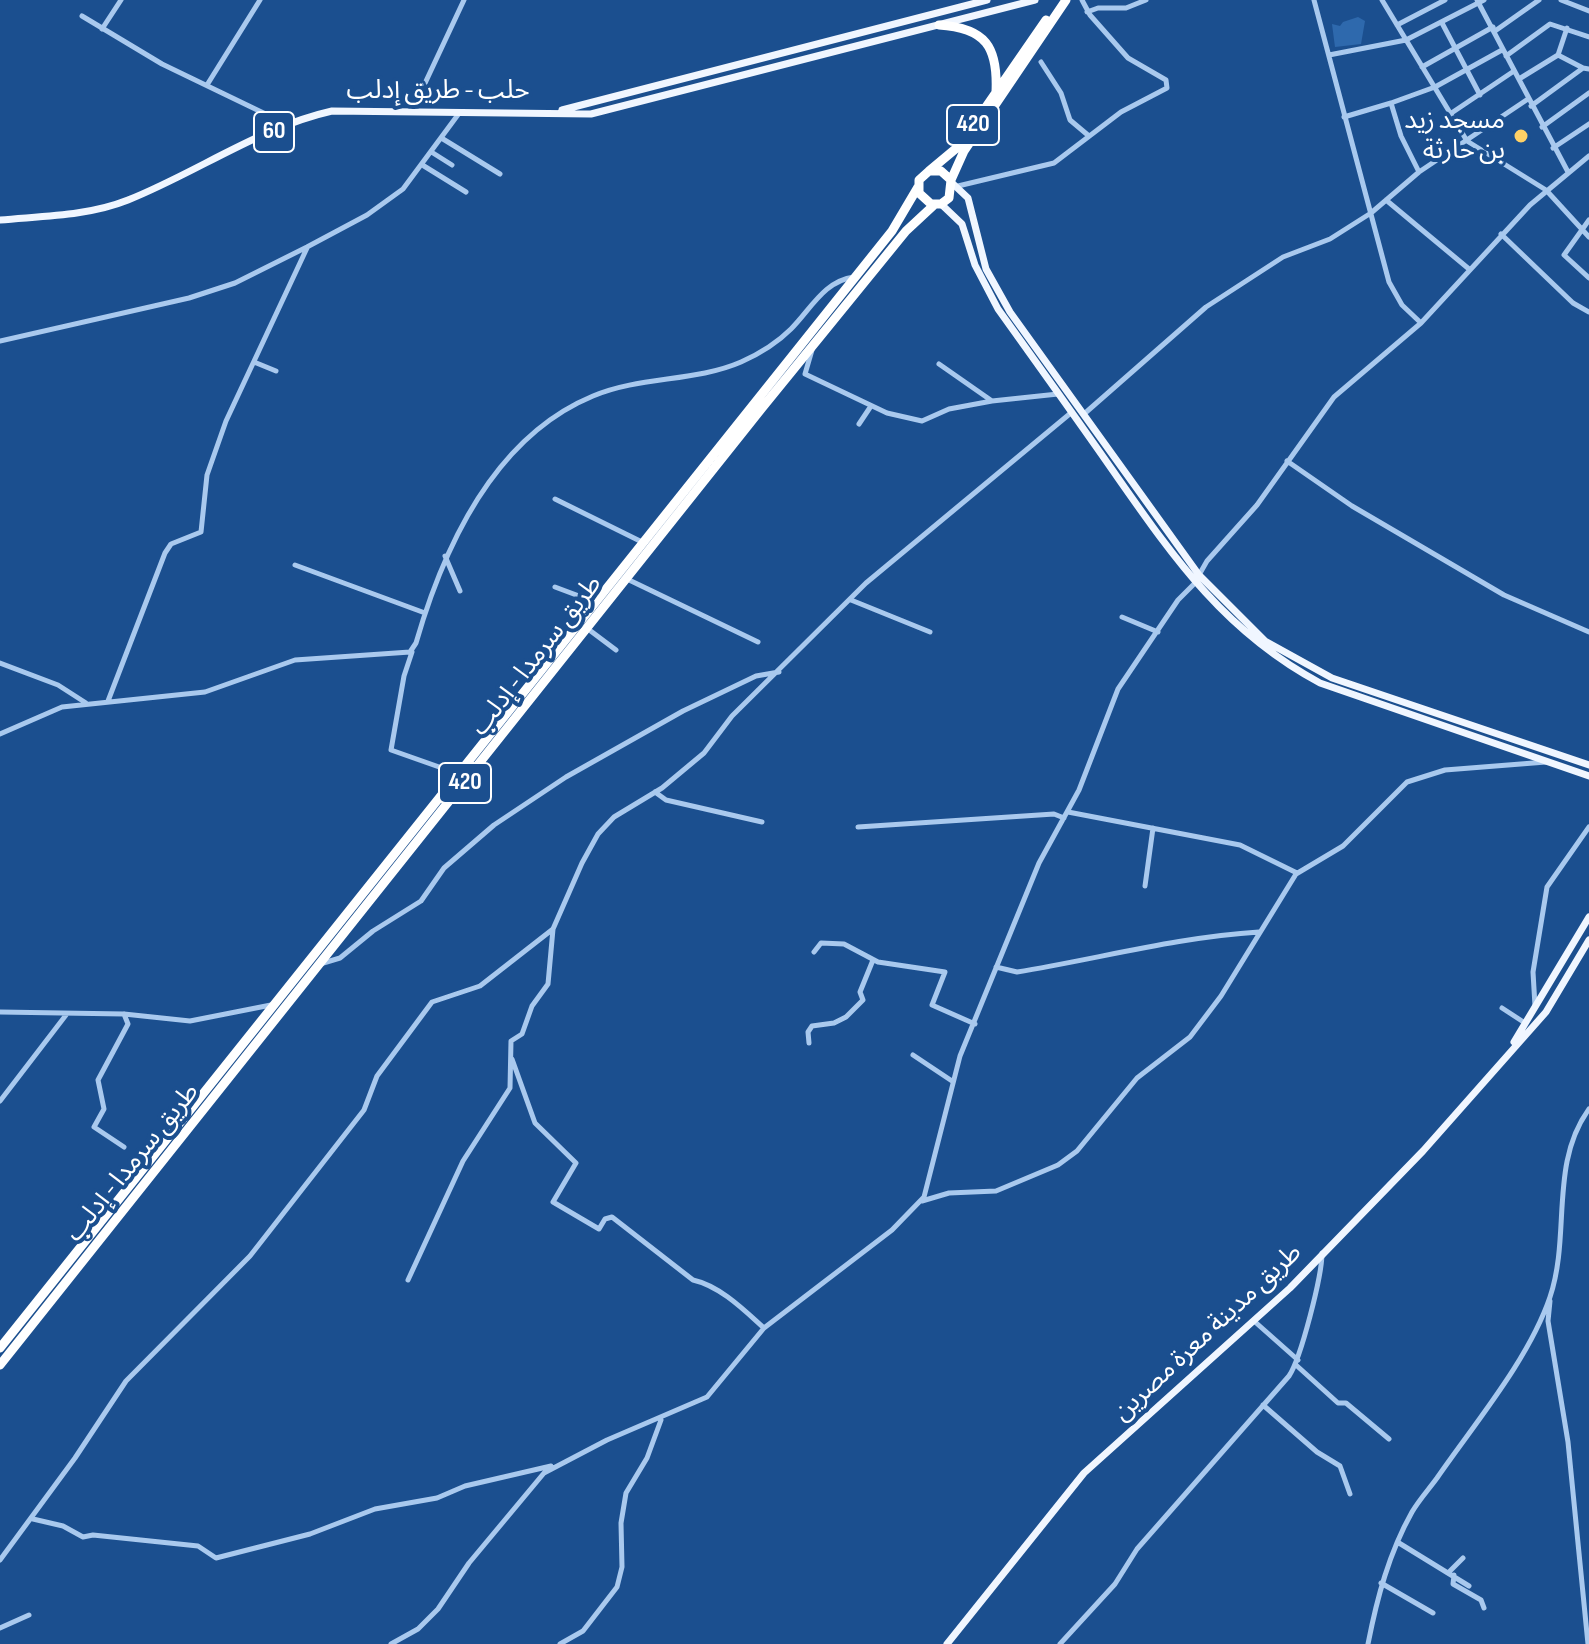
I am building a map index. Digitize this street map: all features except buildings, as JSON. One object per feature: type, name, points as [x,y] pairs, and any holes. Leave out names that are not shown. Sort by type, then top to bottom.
[{"type":"highway","name":"420","points":[[929,171],[959,146],[1059,0]]},
{"type":"highway","name":"420","points":[[953,182],[964,151],[1066,0]]},
{"type":"highway","points":[[937,20],[967,29],[987,42],[995,59],[996,93]]},
{"type":"highway","points":[[929,171],[941,171],[953,182],[951,195],[937,204],[922,199],[918,187],[921,177],[929,171]]},
{"type":"highway","name":"طريق سرمدا - إدلب","points":[[0,1348],[320,964],[459,774],[899,221],[918,187]]},
{"type":"highway","name":"طريق سرمدا - إدلب","points":[[0,1365],[242,1054],[276,1004],[587,629],[906,231],[937,204]]},
{"type":"main road","name":"حلب - طريق إدلب","points":[[0,220],[85,212],[127,201],[284,128],[332,111],[560,111],[581,115],[621,108],[937,20],[984,0]]},
{"type":"main road","name":"حلب - طريق إدلب","points":[[560,111],[937,20],[1035,0]]},
{"type":"main road","points":[[953,182],[968,198],[990,275],[1059,393],[1194,584],[1241,631],[1287,665],[1320,683],[1589,776]]},
{"type":"main road","points":[[937,204],[962,224],[989,292],[1084,414],[1199,575],[1265,641],[1332,678],[1589,765]]},
{"type":"main road","name":"طريق مدينة معرة مصرين","points":[[1504,1057],[1589,917]]},
{"type":"main road","name":"طريق مدينة معرة مصرين","points":[[947,1644],[1084,1473],[1254,1321],[1423,1151],[1546,1012],[1589,940]]},
{"type":"street","points":[[102,29],[121,0]]},
{"type":"street","points":[[207,86],[206,82],[260,0]]},
{"type":"street","points":[[412,111],[464,0]]},
{"type":"street","points":[[953,182],[1047,166],[1121,112],[1165,90],[1168,85],[1133,63],[1087,12],[1082,0]]},
{"type":"street","points":[[1087,12],[1098,8],[1126,8],[1146,0]]},
{"type":"street","points":[[1314,0],[1392,288],[1406,310],[1421,323]]},
{"type":"street","points":[[1382,0],[1467,141],[1546,190],[1589,237]]},
{"type":"street","points":[[1397,25],[1445,0]]},
{"type":"street","points":[[1422,67],[1494,29],[1539,0]]},
{"type":"street","points":[[1561,0],[1589,11]]},
{"type":"street","points":[[1329,55],[1406,40],[1480,1],[1529,102],[1568,172]]},
{"type":"street","points":[[82,16],[207,86],[278,120],[284,128]]},
{"type":"street","points":[[1442,23],[1480,95]]},
{"type":"street","points":[[1344,117],[1435,87],[1504,53],[1550,24],[1589,37]]},
{"type":"street","points":[[1519,79],[1558,55],[1567,28]]},
{"type":"street","points":[[1558,55],[1586,68]]},
{"type":"street","points":[[1041,62],[1061,93],[1070,120],[1089,136]]},
{"type":"street","points":[[1084,414],[1206,307],[1283,257],[1330,239],[1371,213],[1419,172],[1586,68]]},
{"type":"street","points":[[1450,114],[1514,71]]},
{"type":"street","points":[[1542,127],[1589,93]]},
{"type":"street","points":[[1391,103],[1401,136],[1419,172]]},
{"type":"street","points":[[0,341],[189,298],[235,283],[307,247],[395,196],[424,166],[460,111]]},
{"type":"street","points":[[1553,148],[1589,124]]},
{"type":"street","points":[[443,139],[500,174]]},
{"type":"street","points":[[433,153],[452,165]]},
{"type":"street","points":[[1199,575],[1207,561],[1239,530],[1334,397],[1421,323],[1501,234],[1546,190],[1589,156]]},
{"type":"street","points":[[424,166],[466,192]]},
{"type":"street","points":[[1386,200],[1469,269]]},
{"type":"street","points":[[1589,220],[1564,255],[1589,278]]},
{"type":"street","points":[[1501,234],[1573,303],[1589,312]]},
{"type":"street","points":[[108,701],[165,553],[171,544],[201,532],[207,475],[226,421],[307,247]]},
{"type":"street","points":[[459,774],[391,750],[404,676],[445,555],[501,467],[525,439],[554,417],[594,395],[740,362],[788,331],[824,289],[841,279],[855,276]]},
{"type":"street","points":[[812,346],[811,360],[805,374],[871,406],[922,421],[949,409],[1059,393]]},
{"type":"street","points":[[254,362],[276,371]]},
{"type":"street","points":[[939,364],[992,401]]},
{"type":"street","points":[[859,424],[871,406]]},
{"type":"street","points":[[408,1280],[463,1161],[510,1088],[511,1041],[522,1034],[532,1006],[548,984],[553,929],[598,834],[614,817],[655,792],[704,753],[732,716],[898,555],[1072,412]]},
{"type":"street","points":[[1287,461],[1352,506],[1504,595],[1589,632]]},
{"type":"street","points":[[555,499],[642,542]]},
{"type":"street","points":[[445,555],[460,591]]},
{"type":"street","points":[[295,565],[425,613]]},
{"type":"street","points":[[626,579],[758,642]]},
{"type":"street","points":[[391,1644],[418,1629],[438,1609],[511,1511],[544,1473],[707,1397],[764,1328],[881,1240],[921,1201],[934,1165],[952,1081],[1039,863],[1066,815],[1118,689],[1178,600],[1194,584]]},
{"type":"street","points":[[555,587],[595,602]]},
{"type":"street","points":[[851,600],[930,632]]},
{"type":"street","points":[[1122,617],[1158,632]]},
{"type":"street","points":[[587,629],[616,650]]},
{"type":"street","points":[[0,734],[44,712],[87,703],[205,692],[295,660],[395,655],[414,647]]},
{"type":"street","points":[[0,663],[58,685],[87,703]]},
{"type":"street","points":[[320,964],[340,958],[373,931],[421,901],[444,868],[474,842],[566,777],[683,711],[756,676],[780,672]]},
{"type":"street","points":[[921,1201],[949,1193],[996,1191],[1058,1165],[1077,1151],[1137,1078],[1165,1053],[1190,1037],[1221,996],[1297,873],[1343,846],[1407,782],[1445,770],[1548,762]]},
{"type":"street","points":[[655,792],[666,800],[762,822]]},
{"type":"street","points":[[858,827],[1066,815],[1240,845],[1297,873]]},
{"type":"street","points":[[1535,1007],[1533,972],[1547,887],[1589,827]]},
{"type":"street","points":[[1145,886],[1153,828]]},
{"type":"street","points":[[0,1560],[33,1519],[126,1381],[250,1256],[364,1110],[377,1076],[432,1002],[480,986],[553,929]]},
{"type":"street","points":[[996,967],[1017,972],[1184,944],[1218,934],[1259,932]]},
{"type":"street","points":[[814,952],[821,943],[836,941],[873,960],[945,972],[932,1005],[975,1024]]},
{"type":"street","points":[[809,1043],[808,1032],[812,1026],[818,1022],[834,1023],[854,1011],[863,1000],[860,992],[873,960]]},
{"type":"street","points":[[0,1012],[124,1014],[190,1021],[276,1004]]},
{"type":"street","points":[[1502,1008],[1526,1024]]},
{"type":"street","points":[[0,1101],[66,1014]]},
{"type":"street","points":[[124,1014],[128,1024],[98,1080],[104,1109],[94,1127],[124,1147]]},
{"type":"street","points":[[913,1055],[952,1081]]},
{"type":"street","points":[[512,1059],[535,1123],[576,1163],[553,1202],[599,1229],[605,1219],[612,1217],[693,1280],[706,1283],[736,1303],[764,1328]]},
{"type":"street","points":[[1588,1644],[1568,1442],[1548,1321],[1550,1296],[1561,1252],[1564,1170],[1569,1145],[1589,1109]]},
{"type":"street","points":[[1060,1644],[1115,1584],[1137,1549],[1297,1363],[1302,1336],[1322,1273],[1322,1252]]},
{"type":"street","points":[[1368,1644],[1381,1583],[1412,1511],[1514,1364],[1550,1296]]},
{"type":"street","points":[[1254,1321],[1338,1403],[1346,1403],[1389,1439]]},
{"type":"street","points":[[1263,1405],[1317,1452],[1340,1466],[1350,1494]]},
{"type":"street","points":[[560,1644],[583,1631],[617,1587],[622,1567],[621,1523],[626,1493],[647,1458],[662,1419]]},
{"type":"street","points":[[33,1519],[63,1526],[83,1537],[93,1535],[198,1546],[216,1558],[310,1534],[375,1509],[437,1498],[465,1486],[556,1465]]},
{"type":"street","points":[[1399,1543],[1452,1572],[1469,1586]]},
{"type":"street","points":[[1463,1558],[1452,1572],[1453,1584],[1481,1600],[1484,1608]]},
{"type":"street","points":[[1381,1583],[1433,1613]]},
{"type":"street","points":[[0,1628],[29,1615]]},
{"type":"shaded area","points":[[1358,17],[1365,21],[1361,44],[1335,47],[1332,24],[1340,26]]},
{"type":"place","name":"مسجد زيد بن حارثة","points":[[1521,136]]}]
